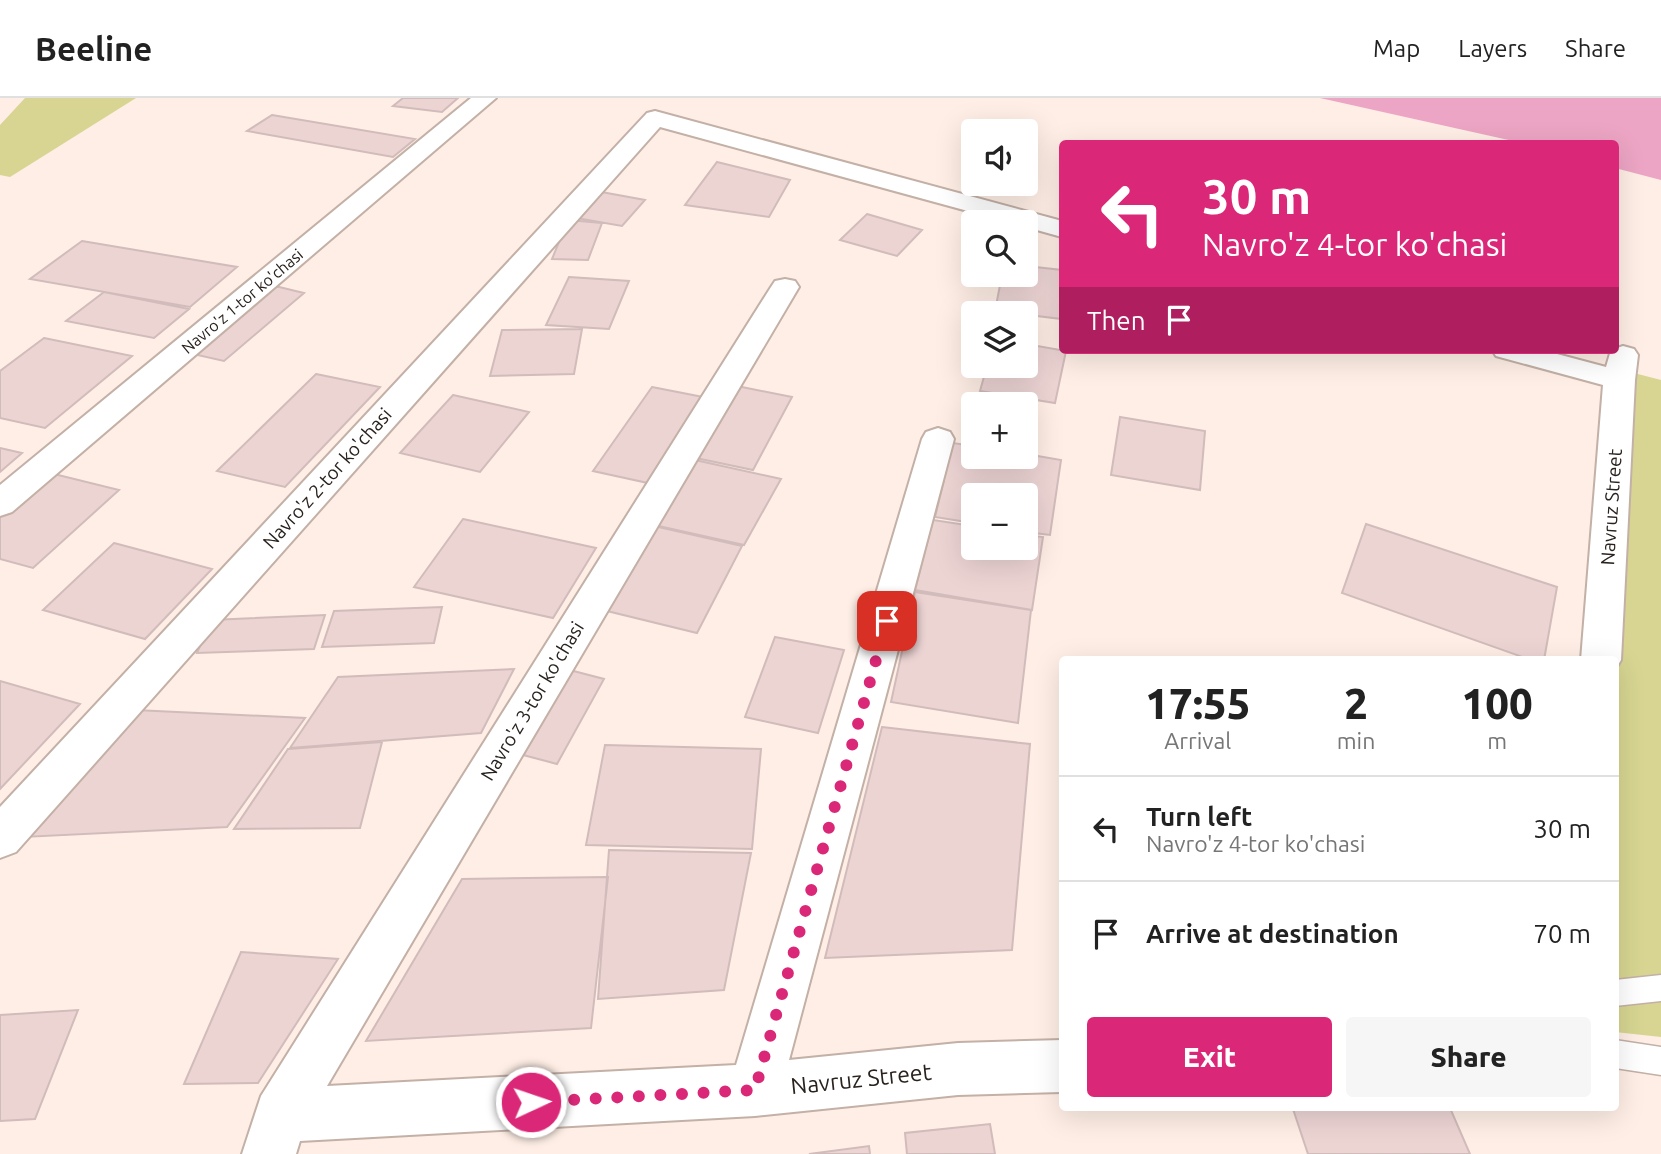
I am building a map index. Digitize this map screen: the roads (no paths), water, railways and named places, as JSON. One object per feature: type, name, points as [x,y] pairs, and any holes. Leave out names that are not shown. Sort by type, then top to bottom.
[{"type":"street","name":"Navro'z 1-tor ko'chasi","points":[[0,505],[485,98]]},
{"type":"street","name":"Navro'z 2-tor ko'chasi","points":[[0,838],[655,118],[1059,228]]},
{"type":"street","name":"Navro'z 3-tor ko'chasi","points":[[274,1135],[785,287]]},
{"type":"street","name":"Navruz Street","points":[[1532,354],[1621,368],[1601,656]]},
{"type":"street","points":[[755,1090],[938,439]]},
{"type":"street","name":"Navruz Street","points":[[274,1135],[958,1069],[1059,1066]]},
{"type":"lane","points":[[1619,993],[1661,988]]},
{"type":"lane","points":[[1619,1055],[1661,1061]]}]
